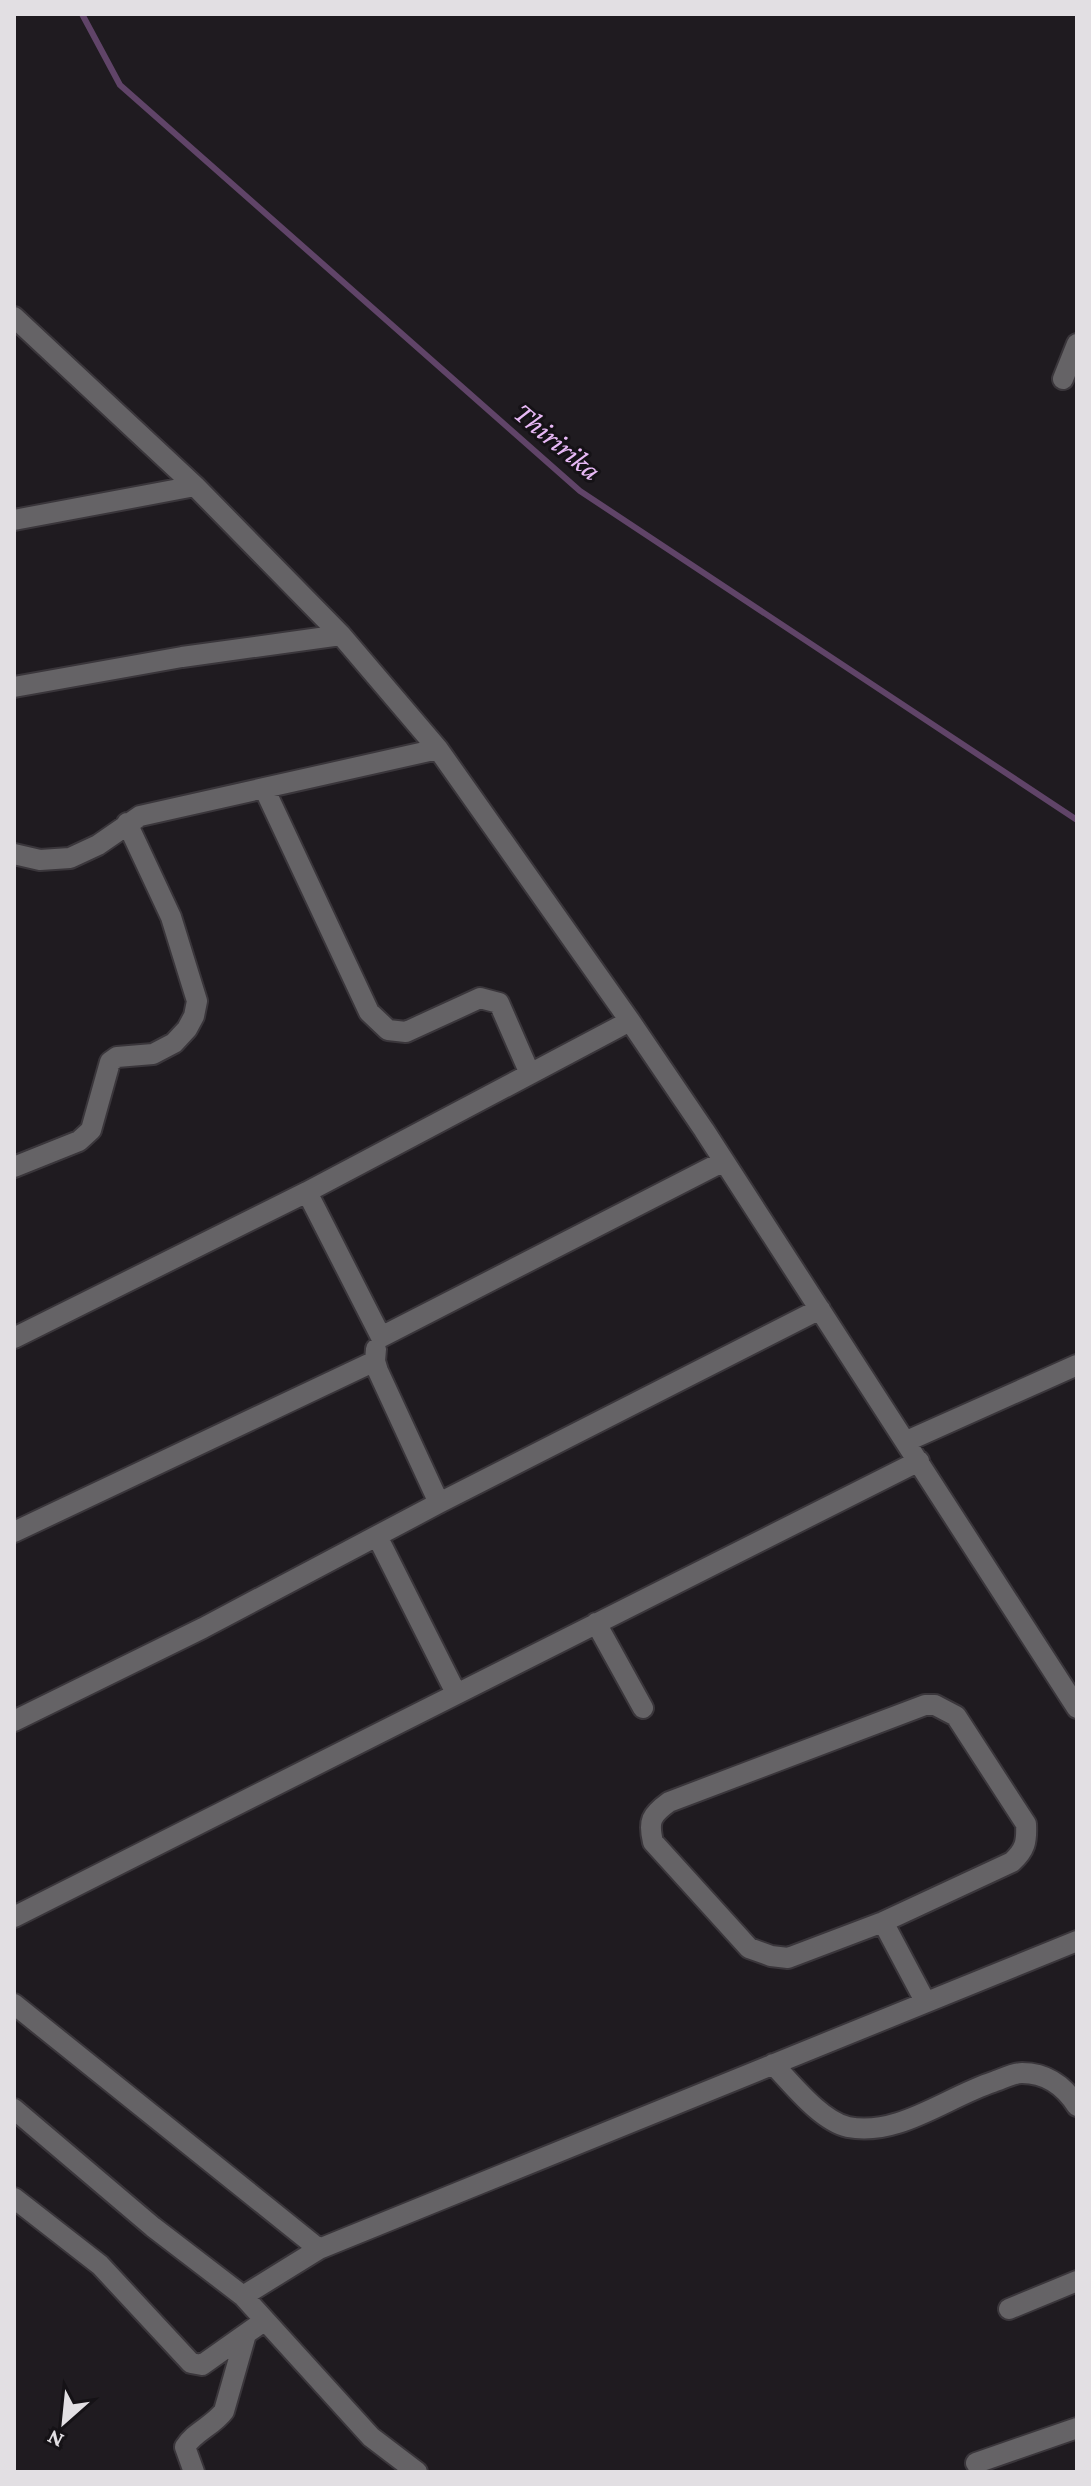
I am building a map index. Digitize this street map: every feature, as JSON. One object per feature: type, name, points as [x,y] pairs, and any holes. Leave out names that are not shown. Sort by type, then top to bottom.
[{"type":"street","points":[[14,317],[195,486],[341,635],[438,749],[630,1021],[724,1161],[1077,1708]]},
{"type":"street","points":[[1063,379],[1077,344]]},
{"type":"street","points":[[14,520],[195,486]]},
{"type":"street","points":[[14,687],[182,657],[341,635]]},
{"type":"street","points":[[14,854],[40,860],[70,858],[98,845],[140,816],[438,749]]},
{"type":"street","points":[[264,788],[369,1012],[388,1030],[406,1032],[480,998],[499,1003],[530,1074]]},
{"type":"street","points":[[14,1167],[79,1141],[91,1130],[110,1062],[117,1057],[153,1054],[174,1043],[194,1016],[197,1001],[171,917],[127,823]]},
{"type":"street","points":[[14,1338],[307,1192],[630,1021]]},
{"type":"street","points":[[381,1337],[724,1161]]},
{"type":"street","points":[[307,1192],[381,1337],[375,1361],[439,1503]]},
{"type":"street","points":[[14,1721],[203,1628],[439,1503],[820,1309]]},
{"type":"street","points":[[14,1532],[375,1361]]},
{"type":"street","points":[[907,1441],[1077,1365]]},
{"type":"street","points":[[14,1917],[919,1461]]},
{"type":"street","points":[[377,1536],[456,1693]]},
{"type":"street","points":[[596,1623],[643,1708]]},
{"type":"street","points":[[925,1705],[945,1708],[956,1716],[1026,1824],[1027,1840],[1023,1852],[1012,1862],[883,1922],[788,1958],[749,1948],[653,1842],[649,1826],[656,1812],[669,1802],[925,1705]]},
{"type":"street","points":[[883,1922],[925,2001]]},
{"type":"street","points":[[243,2296],[319,2249],[1077,1941]]},
{"type":"street","points":[[14,2004],[319,2249]]},
{"type":"street","points":[[773,2064],[821,2112],[846,2127],[872,2129],[920,2115],[967,2090],[1020,2073],[1041,2076],[1065,2088],[1077,2106]]},
{"type":"street","points":[[14,2109],[153,2227],[243,2296],[371,2437],[417,2472]]},
{"type":"street","points":[[14,2198],[100,2265],[191,2363],[202,2365],[264,2321]]},
{"type":"street","points":[[1009,2309],[1077,2281]]},
{"type":"street","points":[[194,2472],[185,2447],[190,2439],[216,2422],[224,2411],[246,2334]]},
{"type":"street","points":[[976,2463],[1077,2428]]},
{"type":"waterway","name":"Thiririka","points":[[82,14],[120,85],[580,491],[1077,820]]}]
